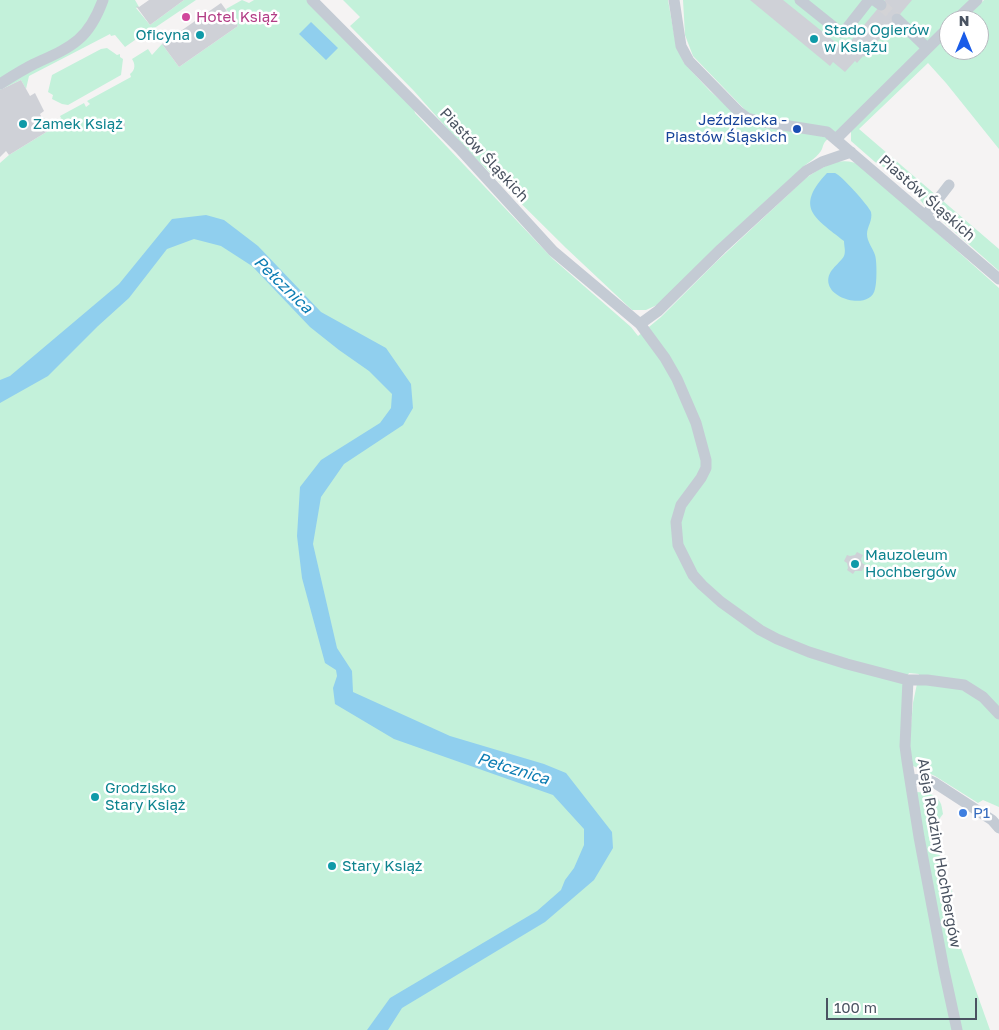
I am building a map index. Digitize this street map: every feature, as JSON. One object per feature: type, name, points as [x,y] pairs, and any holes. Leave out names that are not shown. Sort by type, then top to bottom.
[{"type":"street","points":[[0,84],[32,65],[73,45],[91,24],[103,0]]},
{"type":"street","name":"Piastów Śląskich","points":[[312,0],[459,148],[553,251],[640,324],[678,379],[696,423],[704,449],[706,468],[681,505],[676,522],[678,545],[693,575],[721,602],[777,640],[837,661],[908,680]]},
{"type":"street","name":"Piastów Śląskich","points":[[674,0],[683,53],[688,62],[739,112],[747,118],[758,121],[827,132],[999,279]]},
{"type":"street","points":[[800,0],[840,32],[844,32],[869,0]]},
{"type":"street","points":[[966,10],[977,0]]},
{"type":"street","points":[[897,19],[927,48]]},
{"type":"street","points":[[836,139],[939,37]]},
{"type":"street","points":[[640,324],[658,311],[721,249],[806,171],[822,162],[851,152]]},
{"type":"street","points":[[925,216],[949,185]]},
{"type":"street","points":[[908,680],[927,680],[964,685],[983,697],[999,714]]},
{"type":"street","name":"Aleja Rodziny Hochbergów","points":[[908,680],[906,746],[910,780],[918,837],[957,1030]]},
{"type":"street","points":[[910,780],[926,779],[935,783],[992,820],[999,828]]},
{"type":"green space","points":[[0,0],[135,0],[139,7],[136,8],[150,25],[184,0],[196,0],[125,47],[115,35],[111,36],[110,34],[29,76],[26,89],[21,80],[0,90]]},
{"type":"green space","points":[[242,0],[249,3],[254,0],[307,0],[414,109],[415,113],[553,259],[631,327],[638,336],[661,317],[715,263],[806,178],[826,166],[840,162],[855,163],[863,167],[999,288],[999,807],[983,800],[978,803],[935,776],[911,765],[909,748],[913,703],[919,674],[909,673],[903,684],[907,792],[930,794],[938,798],[941,805],[943,814],[931,830],[953,894],[944,901],[990,1030],[0,1030],[0,163],[9,155],[48,131],[42,118],[55,122],[61,118],[60,116],[84,103],[86,107],[90,104],[87,101],[131,77],[130,74],[134,66],[132,59],[148,49],[152,55],[162,44],[179,67],[238,26],[226,9]]},
{"type":"green space","points":[[343,0],[668,0],[676,45],[684,63],[710,91],[739,117],[829,138],[821,152],[657,305],[646,310],[632,310],[460,143],[414,91],[350,26],[360,17]]},
{"type":"green space","points":[[683,0],[973,0],[963,10],[939,10],[939,34],[837,134],[762,119],[748,113],[693,56],[685,35]]},
{"type":"green space","points":[[984,0],[999,0],[999,149],[928,63],[859,129],[937,196],[928,206],[925,206],[908,185],[892,172],[875,162],[851,141],[851,131],[939,44],[939,60],[989,60],[989,10],[974,10]]},
{"type":"green space","points":[[107,48],[117,55],[120,54],[120,57],[123,59],[121,75],[68,105],[52,99],[53,95],[48,92],[52,75],[101,49]]},
{"type":"green space","points":[[943,201],[999,249],[999,271],[938,217],[936,211]]},
{"type":"water","points":[[311,22],[338,48],[326,60],[299,34]]},
{"type":"water","points":[[827,173],[835,173],[843,179],[871,212],[867,234],[876,258],[876,277],[875,289],[867,299],[860,301],[845,299],[832,291],[829,285],[828,280],[831,272],[844,256],[844,241],[817,219],[812,212],[810,204],[817,185]]},
{"type":"water","name":"Pełcznica","points":[[206,215],[224,220],[258,246],[321,312],[386,348],[411,384],[413,408],[403,425],[344,464],[321,497],[313,544],[337,648],[352,671],[353,692],[450,736],[544,764],[566,773],[612,832],[613,848],[594,880],[545,922],[402,1008],[388,1030],[367,1030],[390,998],[537,911],[561,890],[565,880],[574,868],[584,845],[584,829],[553,795],[394,739],[335,704],[333,688],[337,676],[336,670],[325,663],[302,578],[297,536],[300,487],[321,460],[380,423],[391,408],[392,394],[369,371],[310,327],[252,266],[221,246],[194,239],[167,249],[129,298],[48,376],[0,403],[0,380],[10,376],[119,284],[172,219]]},
{"type":"building","name":"Oficyna","points":[[149,0],[184,0],[150,25],[136,6],[139,7]]},
{"type":"building","name":"Stado Ogierów w Książu","points":[[750,0],[783,0],[844,49],[885,0],[912,0],[864,57],[857,63],[855,61],[845,72],[833,62],[830,66]]},
{"type":"building","name":"Oficyna","points":[[221,3],[238,26],[179,67],[162,44]]},
{"type":"building","name":"Zamek Książ","points":[[21,80],[30,96],[35,93],[44,111],[40,114],[48,131],[9,155],[6,151],[0,157],[0,90]]},
{"type":"building","points":[[118,120],[122,120],[125,125],[124,129],[118,130],[115,127],[115,123]]},
{"type":"building","name":"Mauzoleum Hochbergów","points":[[857,552],[863,555],[861,559],[865,565],[862,571],[855,571],[853,574],[847,570],[847,563],[844,561],[847,555],[855,555]]},
{"type":"tunnel","points":[[881,5],[897,19]]},
{"type":"place","name":"Hotel Książ","points":[[186,17]]},
{"type":"place","name":"Oficyna","points":[[200,35]]},
{"type":"place","name":"Stado Ogierów w Książu","points":[[814,39]]},
{"type":"place","name":"Zamek Książ","points":[[23,124]]},
{"type":"place","name":"Jeździecka - Piastów Śląskich","points":[[797,129]]},
{"type":"place","name":"Mauzoleum Hochbergów","points":[[855,564]]},
{"type":"place","name":"Grodzisko Stary Książ","points":[[95,797]]},
{"type":"place","name":"P1","points":[[963,813]]},
{"type":"place","name":"Stary Książ","points":[[332,866]]}]
